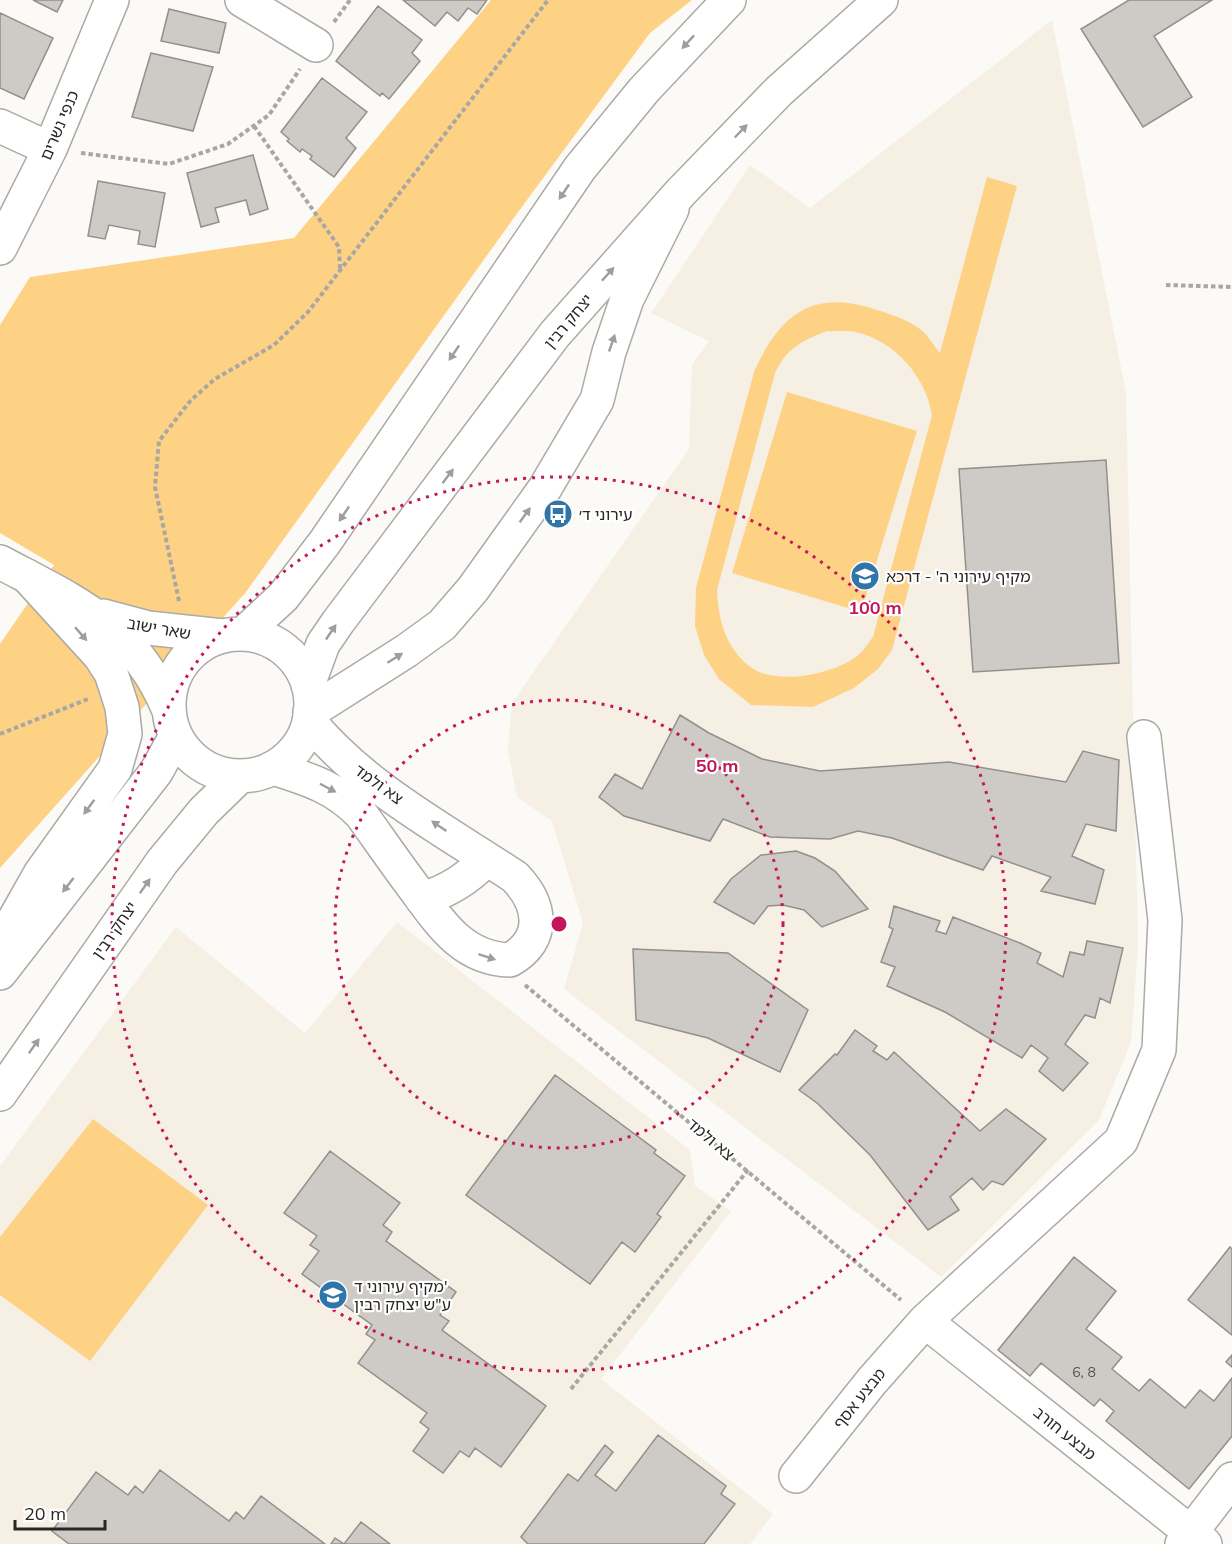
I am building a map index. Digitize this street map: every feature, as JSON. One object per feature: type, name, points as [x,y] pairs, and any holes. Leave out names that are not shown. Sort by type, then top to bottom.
[{"type":"main road","name":"כנפי נשרים","points":[[0,248],[50,149],[112,0]]},
{"type":"main road","points":[[242,0],[316,45]]},
{"type":"main road","points":[[0,973],[156,772],[172,722],[171,688],[184,662],[205,643],[233,635],[283,597],[325,542],[580,168],[644,90],[729,0]]},
{"type":"main road","name":"יצחק רבין","points":[[309,706],[323,644],[555,334],[681,192],[779,91],[881,0]]},
{"type":"main road","points":[[0,126],[50,149]]},
{"type":"main road","points":[[309,706],[406,651],[442,625],[472,589],[544,488],[597,400],[609,352],[627,299],[681,192]]},
{"type":"main road","points":[[0,945],[40,874],[115,770],[125,734],[122,707],[111,673],[100,656],[13,569]]},
{"type":"main road","name":"שאר ישוב","points":[[13,569],[95,614],[121,635],[145,662],[156,680],[172,722]]},
{"type":"main road","name":"שאר ישוב","points":[[95,614],[169,632],[233,635]]},
{"type":"main road","points":[[172,722],[184,750],[209,769],[240,776],[273,768],[296,748],[309,706],[301,669],[283,650],[260,638],[233,635]]},
{"type":"main road","name":"צא ולמד","points":[[273,768],[316,781],[347,799],[361,814],[439,924],[455,939],[474,952],[494,960],[510,960],[528,945],[537,919],[535,904],[528,891],[514,877],[374,782],[337,752],[309,706]]},
{"type":"main road","name":"מבצע אסף","points":[[796,1476],[872,1381],[925,1321],[1121,1141],[1159,1050],[1165,920],[1144,737]]},
{"type":"main road","name":"יצחק רבין","points":[[0,1094],[162,862],[204,811],[240,776]]},
{"type":"main road","points":[[422,899],[443,893],[460,883],[488,859]]},
{"type":"main road","name":"מבצע חורב","points":[[925,1321],[1193,1540]]},
{"type":"main road","points":[[1193,1540],[1232,1479]]},
{"type":"path","points":[[50,149],[169,164],[228,144],[269,115],[316,45],[350,0]]},
{"type":"path","points":[[169,632],[182,613],[155,488],[159,441],[191,400],[215,379],[274,345],[308,312],[548,0]]},
{"type":"path","points":[[254,126],[339,247],[340,270]]},
{"type":"path","points":[[1166,285],[1232,287]]},
{"type":"path","points":[[0,734],[99,695]]},
{"type":"path","name":"צא ולמד","points":[[494,960],[748,1170],[925,1321]]},
{"type":"path","points":[[571,1389],[748,1170]]},
{"type":"shaded area","points":[[491,0],[692,0],[650,33],[513,219],[246,592],[0,868],[0,644],[54,565],[0,533],[0,325],[30,277],[294,238]]},
{"type":"shaded area","name":"מקיף עירוני ה' - דרכא","points":[[1052,20],[1126,393],[1138,947],[1131,1042],[1099,1120],[941,1277],[564,989],[583,923],[552,821],[517,797],[508,751],[512,703],[689,449],[692,364],[709,341],[651,313],[750,165],[810,208]]},
{"type":"shaded area","points":[[987,177],[1017,186],[892,650],[878,669],[854,688],[813,707],[751,705],[719,679],[704,655],[695,626],[696,588],[754,372],[764,352],[787,321],[801,311],[834,302],[854,304],[905,320],[923,331],[940,353]],"holes":[[[827,331],[856,332],[883,343],[896,352],[916,374],[929,401],[932,415],[873,637],[860,653],[836,668],[806,675],[776,676],[752,668],[736,652],[725,633],[719,612],[717,590],[775,373],[785,357],[796,346]]]},
{"type":"shaded area","points":[[787,392],[917,431],[861,612],[732,573]]},
{"type":"shaded area","name":"מקיף עירוני ד' ע\"ש יצחק רבין","points":[[397,922],[690,1150],[695,1186],[731,1211],[601,1379],[773,1514],[750,1544],[0,1544],[0,1166],[176,927],[305,1033]]},
{"type":"shaded area","points":[[93,1119],[208,1205],[90,1361],[0,1295],[0,1237]]},
{"type":"building","points":[[33,0],[63,0],[57,12]]},
{"type":"building","points":[[403,0],[487,0],[477,14],[468,8],[458,21],[447,12],[435,26]]},
{"type":"building","points":[[1129,0],[1212,0],[1154,36],[1192,97],[1143,127],[1081,29]]},
{"type":"building","points":[[378,6],[422,40],[412,53],[420,61],[389,99],[382,93],[380,96],[336,61]]},
{"type":"building","points":[[169,9],[226,23],[219,53],[161,41]]},
{"type":"building","points":[[0,13],[53,38],[24,99],[0,88]]},
{"type":"building","points":[[151,53],[213,67],[193,131],[132,117]]},
{"type":"building","points":[[322,78],[367,112],[346,138],[356,148],[334,177],[310,159],[312,156],[302,149],[300,152],[287,141],[289,139],[281,132]]},
{"type":"building","points":[[253,155],[268,209],[250,215],[246,200],[215,208],[219,222],[201,227],[187,173]]},
{"type":"building","points":[[98,181],[165,193],[155,247],[138,244],[140,231],[109,225],[105,239],[88,236]]},
{"type":"building","points":[[1106,460],[1119,663],[973,672],[959,469]]},
{"type":"building","points":[[680,715],[709,733],[762,759],[820,771],[949,762],[1066,782],[1083,751],[1119,760],[1116,831],[1086,824],[1072,856],[1104,870],[1095,904],[1041,891],[1051,877],[992,856],[983,870],[892,838],[858,831],[830,839],[770,837],[723,819],[710,841],[624,816],[599,797],[615,774],[642,789]]},
{"type":"building","points":[[796,851],[815,858],[835,871],[868,909],[822,927],[804,910],[783,905],[768,906],[754,924],[714,902],[731,879],[761,855]]},
{"type":"building","points":[[894,906],[940,921],[936,931],[946,934],[953,917],[1020,943],[1041,953],[1037,963],[1063,977],[1070,952],[1084,955],[1087,941],[1123,948],[1110,1003],[1100,998],[1095,1018],[1085,1015],[1065,1044],[1088,1063],[1063,1091],[1039,1071],[1048,1058],[1031,1045],[1022,1058],[945,1012],[887,986],[895,967],[881,962],[893,929],[889,927]]},
{"type":"building","points":[[633,949],[728,953],[808,1010],[780,1072],[708,1038],[636,1020]]},
{"type":"building","points":[[855,1030],[877,1046],[873,1051],[887,1060],[894,1052],[980,1131],[1006,1109],[1046,1139],[1003,1185],[992,1181],[983,1190],[972,1178],[950,1197],[959,1210],[928,1230],[870,1155],[817,1103],[799,1090],[835,1054],[837,1055]]},
{"type":"building","points":[[555,1075],[656,1150],[654,1153],[685,1176],[657,1214],[661,1217],[635,1252],[622,1242],[590,1284],[466,1195]]},
{"type":"building","points":[[330,1151],[400,1203],[383,1225],[392,1232],[386,1241],[456,1292],[440,1315],[449,1321],[442,1330],[546,1406],[501,1467],[475,1448],[469,1457],[460,1451],[443,1473],[413,1451],[429,1429],[420,1422],[427,1413],[358,1363],[375,1340],[366,1334],[372,1325],[302,1274],[319,1251],[310,1245],[317,1236],[284,1213]]},
{"type":"building","points":[[1230,1247],[1232,1249],[1232,1335],[1188,1300]]},
{"type":"building","points":[[1074,1257],[1116,1291],[1086,1329],[1122,1357],[1112,1369],[1139,1391],[1150,1379],[1185,1408],[1200,1390],[1214,1401],[1232,1378],[1232,1436],[1189,1489],[1106,1421],[1114,1411],[1100,1399],[1094,1406],[1041,1363],[1030,1376],[998,1350]]},
{"type":"building","points":[[1232,1355],[1232,1367],[1226,1362]]},
{"type":"building","points":[[658,1435],[726,1486],[721,1494],[735,1504],[704,1544],[528,1544],[521,1537],[568,1474],[578,1481],[605,1445],[613,1452],[595,1475],[616,1491]]},
{"type":"building","points":[[160,1470],[229,1521],[236,1512],[244,1519],[261,1496],[325,1544],[69,1544],[52,1531],[96,1472],[128,1495],[135,1486],[143,1493]]},
{"type":"building","points":[[361,1522],[390,1544],[344,1544]]},
{"type":"building","points":[[335,1538],[344,1544],[331,1544]]},
{"type":"place","name":"עירוני ד׳","points":[[558,514]]},
{"type":"place","name":"מקיף עירוני ה' - דרכא","points":[[865,576]]},
{"type":"place","name":"מקיף עירוני ד' ע\"ש יצחק רבין","points":[[333,1295]]}]
